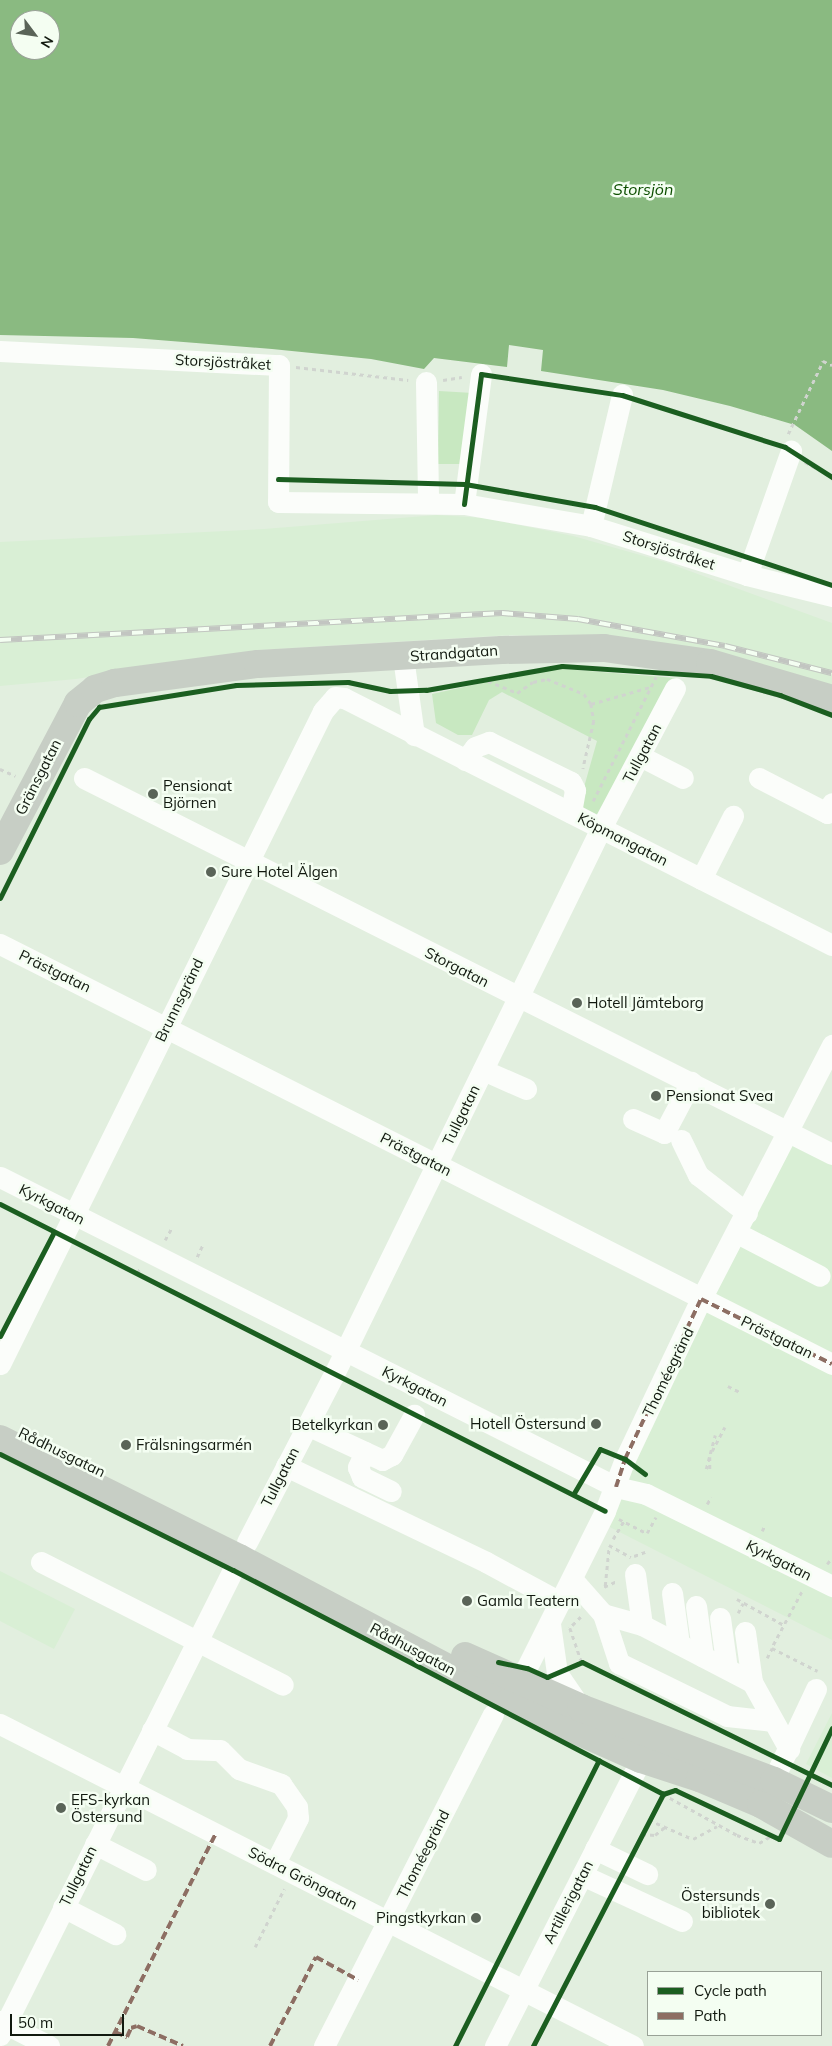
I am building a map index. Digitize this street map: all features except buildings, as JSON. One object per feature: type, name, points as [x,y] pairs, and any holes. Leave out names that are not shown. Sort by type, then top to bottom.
[{"type":"main road","name":"Strandgatan","points":[[78,703],[95,689],[116,683],[258,664],[502,650],[604,648],[710,663],[832,699]]},
{"type":"main road","name":"Gränsgatan","points":[[0,851],[6,824],[78,703]]},
{"type":"main road","name":"Rådhusgatan","points":[[0,1421],[243,1550],[508,1699],[636,1768],[700,1778],[832,1809]]},
{"type":"main road","name":"Rådhusgatan","points":[[0,1439],[243,1550]]},
{"type":"main road","name":"Rådhusgatan","points":[[508,1699],[581,1708],[768,1793],[779,1828],[832,1844]]},
{"type":"street","name":"Storsjöstråket","points":[[0,351],[279,365],[278,502],[428,502],[464,504],[591,526],[747,575],[832,596]]},
{"type":"street","points":[[464,504],[481,374]]},
{"type":"street","points":[[426,382],[428,502]]},
{"type":"street","points":[[591,526],[622,394]]},
{"type":"street","points":[[747,575],[786,448]]},
{"type":"street","points":[[403,657],[414,735]]},
{"type":"street","name":"Tullgatan","points":[[2,2027],[124,1787],[196,1640],[346,1351],[518,998],[585,820],[640,756],[665,678]]},
{"type":"street","name":"Brunnsgränd","points":[[0,1364],[323,711],[335,698],[344,698],[393,725]]},
{"type":"street","name":"Köpmangatan","points":[[393,725],[832,945]]},
{"type":"street","points":[[640,756],[683,778]]},
{"type":"street","name":"Storgatan","points":[[84,778],[518,998],[691,1082],[832,1154]]},
{"type":"street","points":[[759,778],[827,813],[832,804]]},
{"type":"street","points":[[701,879],[732,816]]},
{"type":"street","name":"Prästgatan","points":[[0,944],[166,1026],[832,1364]]},
{"type":"street","name":"Thoméegränd","points":[[324,2046],[389,1921],[550,1624],[605,1511],[625,1460],[701,1299],[788,1132],[825,1076],[832,1045]]},
{"type":"street","points":[[483,1070],[526,1089]]},
{"type":"street","points":[[633,1119],[664,1133],[691,1082]]},
{"type":"street","points":[[681,1140],[698,1174],[747,1213]]},
{"type":"street","name":"Kyrkgatan","points":[[0,1177],[616,1487],[646,1494],[832,1586]]},
{"type":"street","points":[[737,1233],[820,1276]]},
{"type":"street","points":[[307,1425],[382,1460],[392,1455],[414,1414]]},
{"type":"street","points":[[616,1487],[646,1447]]},
{"type":"street","points":[[365,1452],[358,1467],[362,1477],[391,1492]]},
{"type":"street","points":[[286,1466],[486,1562],[560,1602]]},
{"type":"street","points":[[41,1562],[283,1685]]},
{"type":"street","points":[[572,1579],[603,1614],[619,1663],[727,1716],[773,1721]]},
{"type":"street","points":[[689,1600],[697,1653]]},
{"type":"street","points":[[689,1600],[697,1653]]},
{"type":"street","points":[[689,1600],[697,1653]]},
{"type":"street","points":[[689,1600],[697,1653]]},
{"type":"street","points":[[603,1614],[697,1653],[773,1721],[789,1749]]},
{"type":"street","points":[[550,1624],[557,1673],[581,1708]]},
{"type":"street","points":[[768,1793],[820,1681]]},
{"type":"street","name":"Södra Gröngatan","points":[[0,1724],[632,2046]]},
{"type":"street","points":[[152,1730],[187,1749],[220,1750],[239,1768],[282,1784],[297,1807],[298,1818],[284,1868]]},
{"type":"street","name":"Artillerigatan","points":[[495,2046],[636,1768]]},
{"type":"street","points":[[95,1844],[146,1870]]},
{"type":"street","points":[[595,1849],[647,1874]]},
{"type":"street","points":[[582,1875],[682,1921]]},
{"type":"street","points":[[63,1907],[115,1934]]},
{"type":"street","points":[[2,2027],[49,2046]]},
{"type":"path","points":[[786,448],[823,361],[832,365]]},
{"type":"path","points":[[279,365],[426,382],[481,374],[622,394],[786,448],[832,477]]},
{"type":"path","points":[[648,672],[665,678]]},
{"type":"path","points":[[479,682],[496,678]]},
{"type":"path","points":[[592,704],[651,687],[665,678]]},
{"type":"path","points":[[488,681],[518,693],[533,682],[547,679],[571,686],[584,694],[592,704],[594,721],[582,778]]},
{"type":"path","points":[[585,820],[651,687]]},
{"type":"path","points":[[164,1242],[171,1228]]},
{"type":"path","points":[[196,1258],[203,1244]]},
{"type":"path","points":[[130,1269],[146,1278]]},
{"type":"path","points":[[729,1385],[741,1391]]},
{"type":"path","points":[[710,1472],[711,1452],[725,1426]]},
{"type":"path","points":[[706,1469],[715,1435]]},
{"type":"path","points":[[706,1505],[711,1497]]},
{"type":"path","points":[[605,1511],[647,1533],[656,1516]]},
{"type":"path","points":[[605,1586],[609,1545],[624,1521]]},
{"type":"path","points":[[761,1533],[765,1525]]},
{"type":"path","points":[[645,1552],[689,1600],[743,1603]]},
{"type":"path","points":[[803,1590],[772,1648],[820,1681]]},
{"type":"path","points":[[737,1599],[784,1625]]},
{"type":"path","points":[[557,1673],[582,1662],[591,1666]]},
{"type":"path","points":[[636,1768],[663,1794],[717,1826],[759,1843],[779,1828]]},
{"type":"path","points":[[660,1800],[663,1794],[675,1790]]},
{"type":"path","points":[[627,1864],[653,1814]]},
{"type":"path","points":[[649,1820],[693,1839],[717,1826]]},
{"type":"path","points":[[642,1834],[655,1834],[665,1827]]},
{"type":"path","points":[[763,1832],[779,1828]]},
{"type":"path","points":[[255,1947],[284,1868]]},
{"type":"shaded area","points":[[439,391],[473,393],[463,464],[438,464]]},
{"type":"shaded area","points":[[437,515],[484,518],[573,536],[665,562],[832,623],[832,686],[580,638],[512,635],[258,650],[76,679],[0,686],[0,542],[264,529]]},
{"type":"shaded area","points":[[563,669],[676,678],[602,818],[579,805],[597,741],[502,692],[489,700],[472,735],[458,735],[436,723],[432,694],[531,672]]},
{"type":"shaded area","points":[[789,1136],[832,1158],[832,1640],[594,1519]]},
{"type":"shaded area","points":[[0,1571],[75,1609],[54,1649],[0,1621]]},
{"type":"shaded area","points":[[832,1713],[832,1778],[806,1764]]},
{"type":"water","name":"Storsjön","points":[[0,0],[832,0],[832,451],[795,425],[730,406],[663,390],[541,371],[543,350],[509,345],[507,367],[434,358],[424,369],[371,359],[133,338],[0,335]]},
{"type":"railway","points":[[0,640],[502,613],[578,619],[725,646],[832,673]]},
{"type":"marked path","points":[[616,1487],[625,1459],[701,1299],[832,1364]]},
{"type":"marked path","points":[[108,2046],[216,1833]]},
{"type":"marked path","points":[[270,2046],[316,1957],[358,1980]]},
{"type":"marked path","points":[[115,2032],[127,2037],[131,2028],[137,2026],[183,2046]]},
{"type":"cycle path","points":[[464,504],[481,374],[622,395],[785,447],[832,477]]},
{"type":"cycle path","points":[[278,479],[465,484],[595,507],[832,585]]},
{"type":"cycle path","points":[[0,898],[89,719],[99,707],[236,685],[348,682],[390,691],[426,690],[562,666],[711,676],[780,695],[832,715]]},
{"type":"cycle path","points":[[0,1204],[605,1511]]},
{"type":"cycle path","points":[[0,1336],[54,1232]]},
{"type":"cycle path","points":[[574,1493],[600,1449],[625,1459],[645,1474]]},
{"type":"cycle path","points":[[0,1454],[233,1570],[663,1794],[675,1790],[779,1839],[832,1728]]},
{"type":"cycle path","points":[[498,1662],[527,1668],[547,1677],[582,1662],[832,1785]]},
{"type":"cycle path","points":[[455,2046],[599,1760]]},
{"type":"cycle path","points":[[533,2046],[663,1794]]},
{"type":"place","name":"Pensionat Björnen","points":[[153,794]]},
{"type":"place","name":"Sure Hotel Älgen","points":[[211,872]]},
{"type":"place","name":"Hotell Jämteborg","points":[[577,1003]]},
{"type":"place","name":"Pensionat Svea","points":[[656,1096]]},
{"type":"place","name":"Hotell Östersund","points":[[596,1424]]},
{"type":"place","name":"Betelkyrkan","points":[[383,1425]]},
{"type":"place","name":"Frälsningsarmén","points":[[126,1445]]},
{"type":"place","name":"Gamla Teatern","points":[[467,1601]]},
{"type":"place","name":"EFS-kyrkan Östersund","points":[[61,1808]]},
{"type":"place","name":"Östersunds bibliotek","points":[[770,1904]]},
{"type":"place","name":"Pingstkyrkan","points":[[476,1918]]}]
